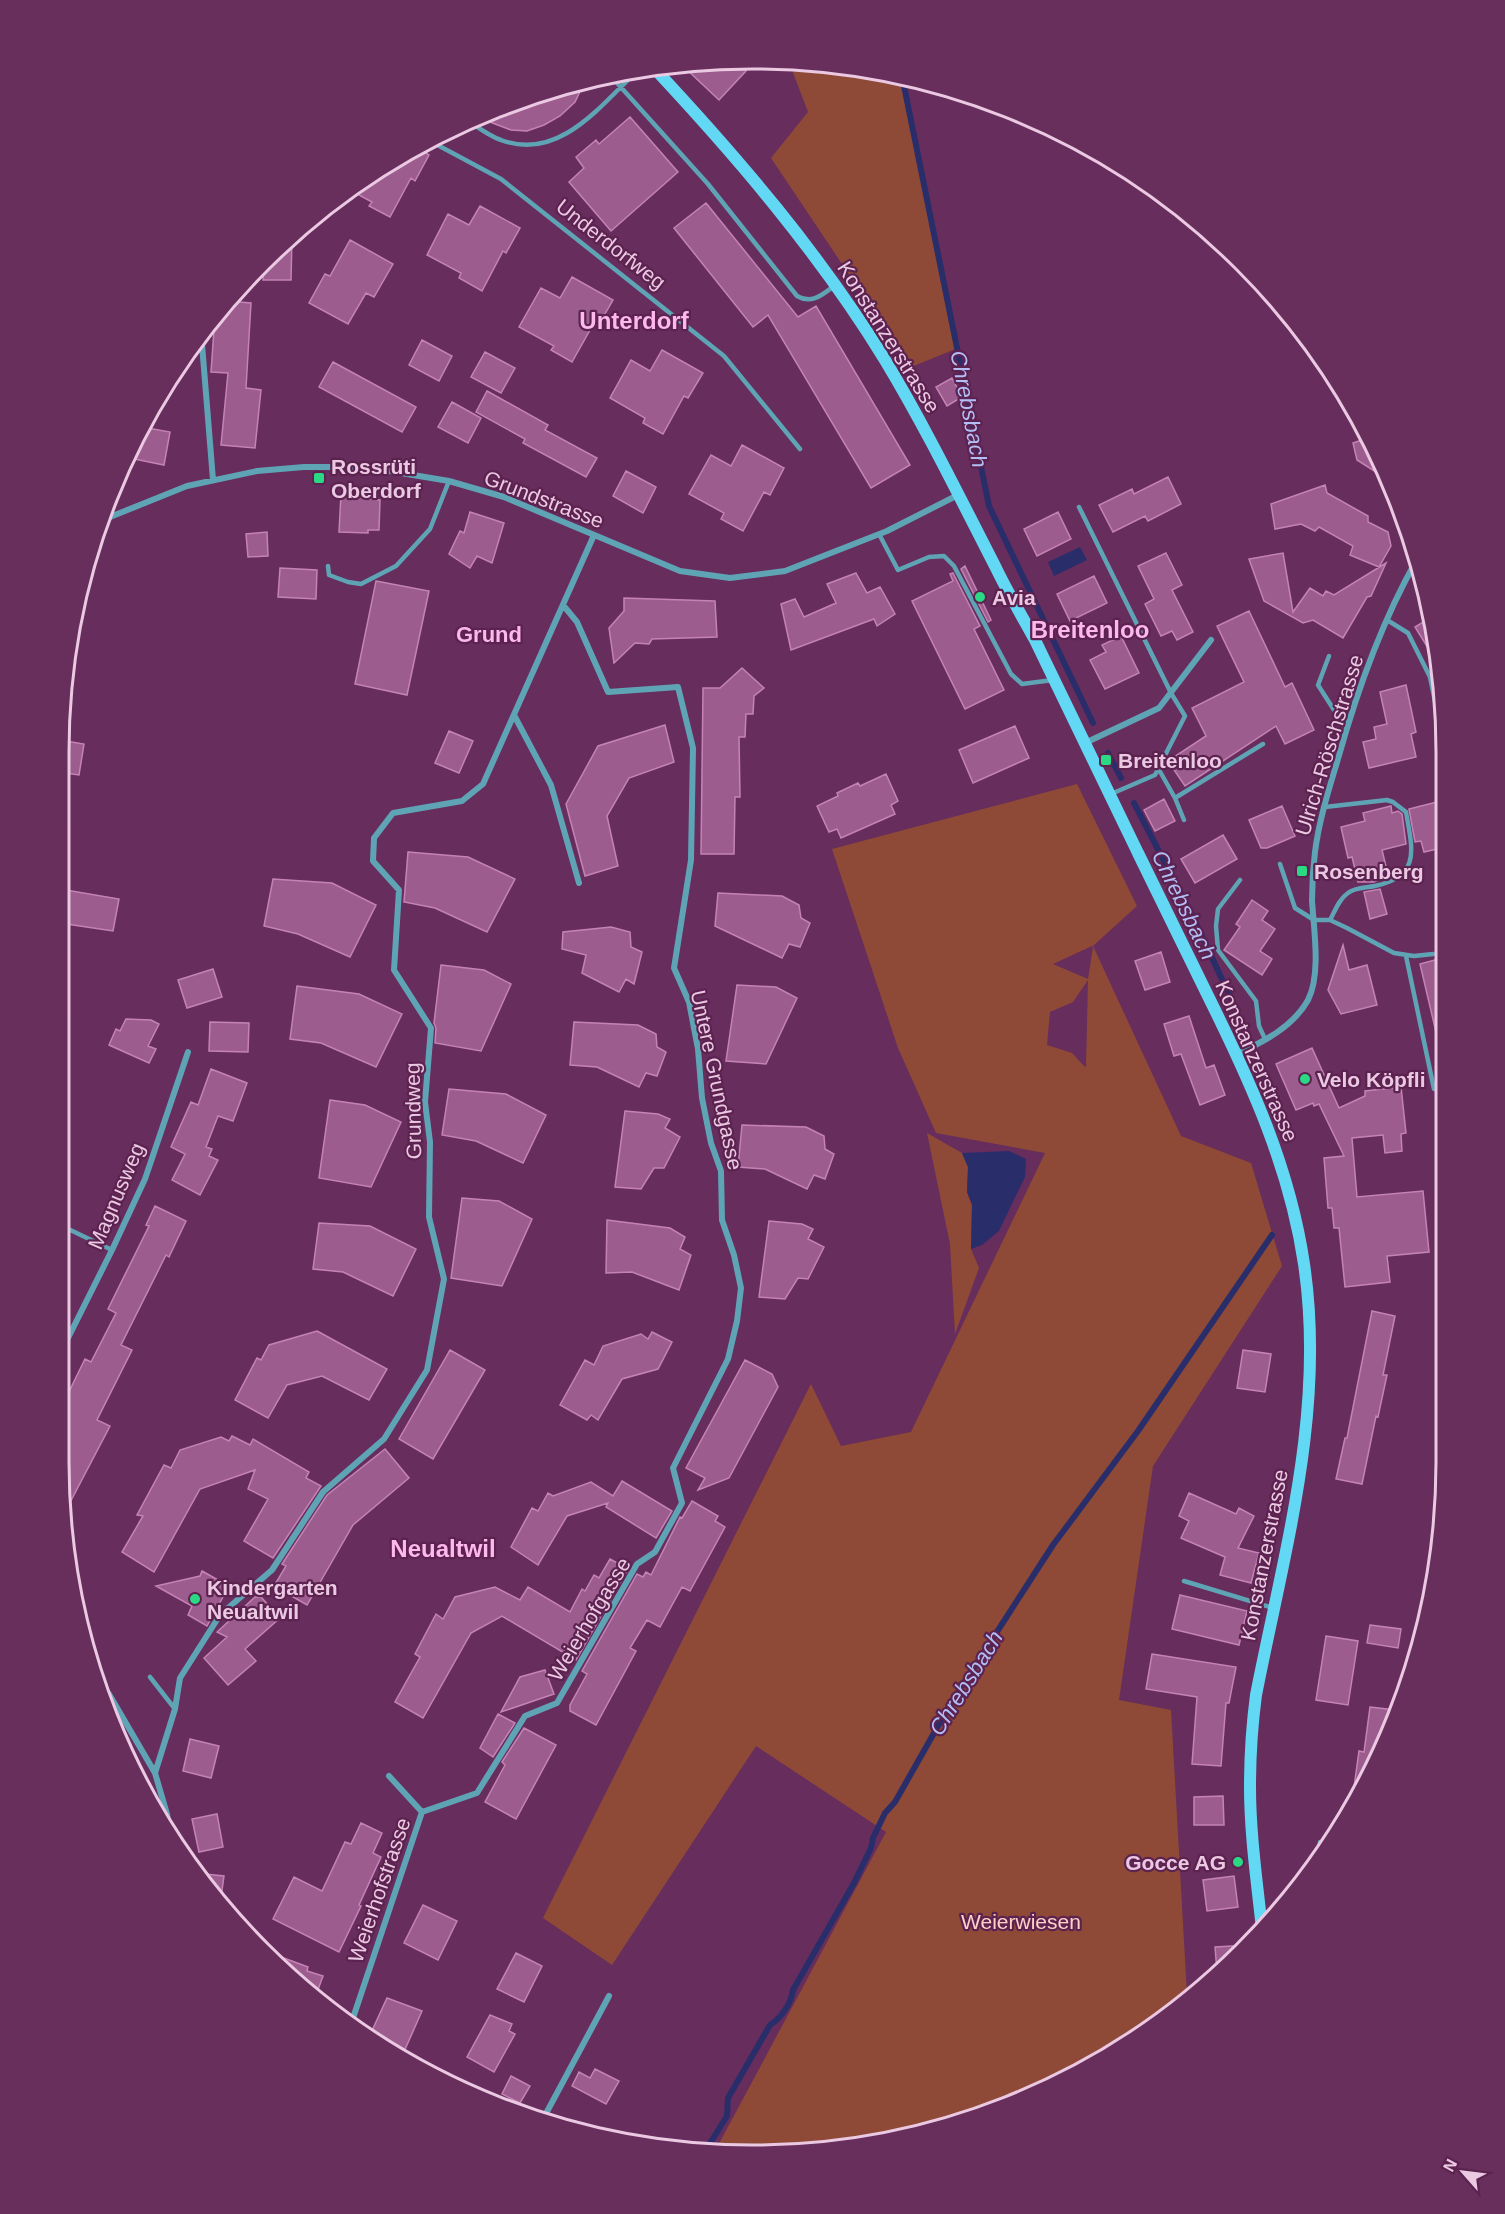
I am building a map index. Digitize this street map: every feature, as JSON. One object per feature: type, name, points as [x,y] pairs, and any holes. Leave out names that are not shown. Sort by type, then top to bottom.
[{"type":"main road","name":"Konstanzerstrasse","points":[[661,75],[747,172],[792,227],[835,285],[885,360],[933,445],[1054,680],[1237,1054],[1270,1133],[1292,1202],[1304,1265],[1310,1326],[1311,1382],[1304,1447],[1256,1695],[1250,1758],[1251,1816],[1261,1918]]},
{"type":"street","points":[[202,347],[213,480]]},
{"type":"street","name":"Grundstrasse","points":[[111,516],[165,494],[213,480],[256,471],[304,467],[365,467],[449,481],[504,497],[680,571],[730,579],[785,571],[879,534],[958,495]]},
{"type":"street","name":"Grundweg","points":[[175,1709],[180,1678],[220,1615],[272,1570],[323,1492],[384,1439],[427,1370],[444,1279],[429,1217],[430,1142],[425,1102],[430,1028],[394,970],[399,890],[373,861],[374,838],[393,813],[462,801],[477,791],[488,777],[594,535]]},
{"type":"street","name":"Ulrich-Röschstrasse","points":[[1237,1054],[1265,1039],[1298,1015],[1308,999],[1314,976],[1312,881],[1314,859],[1325,807],[1349,720],[1387,620],[1412,573]]},
{"type":"street","name":"Untere Grundgasse","points":[[563,605],[577,622],[608,692],[678,687],[693,748],[691,860],[674,968],[689,1002],[698,1049],[702,1098],[711,1143],[721,1171],[722,1220],[734,1255],[741,1288],[737,1321],[728,1359]]},
{"type":"street","points":[[1085,743],[1159,708],[1211,640]]},
{"type":"street","points":[[514,715],[551,785],[579,883]]},
{"type":"street","name":"Magnusweg","points":[[69,1336],[145,1179],[188,1052]]},
{"type":"street","name":"Weierhofgasse","points":[[422,1812],[477,1793],[525,1716],[557,1703],[637,1564],[655,1552],[682,1503],[673,1468],[728,1359]]},
{"type":"street","points":[[112,1699],[155,1773],[166,1812]]},
{"type":"street","points":[[155,1773],[175,1709]]},
{"type":"street","name":"Weierhofstrasse","points":[[354,2016],[422,1812],[389,1776]]},
{"type":"street","points":[[546,2113],[609,1996]]},
{"type":"lane","points":[[477,127],[489,135],[511,144],[523,146],[547,143],[570,133],[626,81]]},
{"type":"lane","points":[[617,83],[708,184],[797,296],[802,299],[816,298],[835,285]]},
{"type":"lane","name":"Underdorfweg","points":[[438,146],[501,179],[724,356],[800,449]]},
{"type":"lane","points":[[328,566],[329,574],[348,582],[361,584],[396,566],[430,529],[449,481]]},
{"type":"lane","points":[[1079,507],[1171,693],[1185,716],[1155,775],[1110,794]]},
{"type":"lane","points":[[879,534],[898,570],[929,557],[944,556],[954,566],[1011,674],[1022,684],[1054,680]]},
{"type":"lane","points":[[1387,620],[1407,633],[1430,677],[1433,694]]},
{"type":"lane","points":[[1329,656],[1318,685],[1334,710],[1349,720]]},
{"type":"lane","points":[[1175,798],[1263,744]]},
{"type":"lane","points":[[1158,768],[1184,820]]},
{"type":"lane","points":[[1325,807],[1379,800],[1394,802],[1406,812],[1413,853],[1404,872],[1397,878],[1384,884],[1348,892],[1330,920]]},
{"type":"lane","points":[[1280,864],[1295,908],[1314,920],[1330,920],[1383,948],[1406,956],[1433,954]]},
{"type":"lane","points":[[1240,880],[1218,909],[1216,926],[1218,950],[1256,1001],[1258,1026],[1265,1039]]},
{"type":"lane","points":[[1406,956],[1434,1089]]},
{"type":"lane","points":[[69,1229],[112,1250]]},
{"type":"lane","points":[[1184,1581],[1274,1608]]},
{"type":"lane","points":[[150,1677],[175,1709]]},
{"type":"green space","points":[[792,70],[842,75],[904,86],[958,348],[911,367],[771,158],[808,112]]},
{"type":"green space","name":"Weierwiesen","points":[[1077,784],[1137,906],[1093,946],[1181,1136],[1251,1163],[1282,1266],[1153,1466],[1119,1700],[1171,1710],[1187,1989],[1132,2030],[1055,2075],[972,2109],[886,2132],[842,2139],[797,2144],[719,2144],[886,1832],[756,1746],[612,1965],[543,1918],[811,1384],[841,1446],[911,1432],[1045,1153],[936,1133],[898,1048],[832,849]],"holes":[[[1092,946],[1088,979],[1053,964]],[[1088,980],[1086,1067],[1072,1053],[1047,1045],[1050,1012],[1073,1002]]]},
{"type":"green space","points":[[927,1133],[962,1153],[968,1167],[967,1192],[972,1205],[971,1249],[979,1268],[955,1334],[950,1244]]},
{"type":"shaded area","points":[[1080,547],[1087,560],[1054,576],[1048,562]]},
{"type":"shaded area","points":[[1009,1151],[1026,1159],[1025,1177],[999,1231],[982,1245],[971,1249],[972,1205],[967,1192],[968,1167],[962,1153]]},
{"type":"building","points":[[744,69],[746,71],[719,100],[689,72]]},
{"type":"building","points":[[580,91],[575,102],[560,116],[527,131],[511,130],[489,122],[533,105]]},
{"type":"building","points":[[630,117],[678,172],[611,231],[569,182],[584,168],[576,157],[596,140],[599,144]]},
{"type":"building","points":[[426,153],[429,155],[415,181],[411,178],[390,217],[369,206],[372,202],[358,194]]},
{"type":"building","points":[[706,203],[798,317],[816,306],[910,465],[871,488],[768,315],[753,327],[674,228]]},
{"type":"building","points":[[480,206],[520,228],[506,253],[503,251],[482,291],[459,278],[461,273],[427,255],[448,214],[469,225]]},
{"type":"building","points":[[350,240],[393,264],[374,297],[366,293],[348,324],[309,303],[325,274],[330,276]]},
{"type":"building","points":[[292,248],[291,280],[263,280],[263,275]]},
{"type":"building","points":[[572,277],[613,300],[598,326],[594,323],[572,362],[551,350],[554,346],[519,327],[541,288],[560,298]]},
{"type":"building","points":[[239,302],[251,303],[246,388],[261,390],[255,448],[221,445],[228,373],[211,372],[214,331]]},
{"type":"building","points":[[422,340],[452,356],[439,381],[409,365]]},
{"type":"building","points":[[662,350],[703,373],[688,398],[684,396],[663,434],[643,423],[645,418],[610,398],[631,360],[650,371]]},
{"type":"building","points":[[485,352],[515,368],[501,393],[471,377]]},
{"type":"building","points":[[333,362],[416,407],[402,432],[319,387]]},
{"type":"building","points":[[952,378],[962,397],[947,406],[936,387]]},
{"type":"building","points":[[487,391],[548,425],[545,430],[597,458],[586,477],[523,443],[525,439],[476,412]]},
{"type":"building","points":[[452,402],[481,418],[468,443],[438,427]]},
{"type":"building","points":[[151,429],[170,432],[164,465],[135,459]]},
{"type":"building","points":[[1361,440],[1376,472],[1357,460],[1353,443]]},
{"type":"building","points":[[742,445],[784,468],[770,495],[764,492],[743,531],[721,519],[724,513],[689,494],[711,455],[731,466]]},
{"type":"building","points":[[626,471],[656,487],[643,513],[613,496]]},
{"type":"building","points":[[1168,477],[1181,504],[1148,521],[1145,516],[1113,532],[1099,505],[1132,489],[1134,494]]},
{"type":"building","points":[[1325,485],[1327,493],[1368,516],[1368,522],[1388,532],[1391,546],[1379,567],[1350,555],[1353,546],[1319,527],[1315,531],[1301,524],[1275,529],[1271,504]]},
{"type":"building","points":[[341,494],[369,495],[369,499],[380,500],[379,530],[368,530],[368,533],[339,532]]},
{"type":"building","points":[[470,512],[504,523],[492,563],[477,556],[470,568],[449,554],[460,531],[464,533]]},
{"type":"building","points":[[1058,512],[1071,539],[1037,556],[1024,529]]},
{"type":"building","points":[[267,532],[268,556],[248,557],[246,534]]},
{"type":"building","points":[[1166,553],[1182,585],[1172,590],[1193,632],[1177,640],[1172,631],[1161,636],[1145,604],[1154,599],[1138,566]]},
{"type":"building","points":[[1283,553],[1293,612],[1310,588],[1323,596],[1326,591],[1334,595],[1386,563],[1371,596],[1367,597],[1343,638],[1313,620],[1303,623],[1264,601],[1249,559]]},
{"type":"building","points":[[965,566],[991,620],[988,622],[961,569]]},
{"type":"building","points":[[280,568],[317,570],[316,599],[278,597]]},
{"type":"building","points":[[856,573],[867,593],[880,587],[895,614],[877,626],[874,619],[791,650],[781,604],[795,599],[804,617],[836,603],[827,584]]},
{"type":"building","points":[[953,573],[980,626],[974,629],[1004,690],[965,709],[912,601],[953,581],[950,574]]},
{"type":"building","points":[[1094,576],[1107,603],[1070,621],[1057,594]]},
{"type":"building","points":[[376,581],[429,591],[407,695],[355,684]]},
{"type":"building","points":[[624,598],[715,601],[717,637],[652,639],[649,644],[635,643],[614,663],[609,628],[624,611]]},
{"type":"building","points":[[1249,611],[1285,687],[1292,683],[1314,730],[1285,744],[1276,726],[1185,786],[1168,761],[1206,736],[1192,708],[1244,682],[1217,626]]},
{"type":"building","points":[[1423,622],[1427,647],[1415,627]]},
{"type":"building","points":[[1121,636],[1139,673],[1105,689],[1090,660],[1106,652],[1102,645]]},
{"type":"building","points":[[742,668],[764,688],[754,696],[753,714],[746,714],[745,737],[739,737],[740,797],[735,797],[734,854],[701,854],[703,688],[720,688]]},
{"type":"building","points":[[1406,685],[1416,732],[1411,734],[1416,757],[1369,768],[1363,742],[1376,739],[1374,727],[1387,724],[1380,692]]},
{"type":"building","points":[[665,725],[674,762],[629,778],[607,816],[618,866],[585,876],[566,804],[598,746]]},
{"type":"building","points":[[1015,726],[1029,758],[973,783],[959,750]]},
{"type":"building","points":[[449,731],[473,741],[459,773],[435,763]]},
{"type":"building","points":[[69,742],[84,744],[79,775],[69,774]]},
{"type":"building","points":[[886,774],[898,801],[891,805],[895,814],[841,838],[837,829],[829,832],[817,806],[858,783],[860,786]]},
{"type":"building","points":[[1164,799],[1175,821],[1155,831],[1144,810]]},
{"type":"building","points":[[1436,802],[1436,849],[1424,852],[1421,841],[1415,842],[1409,809]]},
{"type":"building","points":[[1282,806],[1295,836],[1267,848],[1261,848],[1249,820]]},
{"type":"building","points":[[1391,806],[1392,813],[1398,811],[1402,814],[1406,844],[1382,850],[1388,875],[1377,877],[1378,880],[1374,882],[1358,882],[1352,857],[1348,858],[1341,827],[1365,821],[1363,813]]},
{"type":"building","points":[[1223,835],[1237,859],[1195,883],[1181,859]]},
{"type":"building","points":[[408,852],[468,857],[515,879],[487,932],[435,908],[404,902]]},
{"type":"building","points":[[273,879],[332,883],[376,905],[350,957],[298,934],[264,926]]},
{"type":"building","points":[[1380,889],[1387,914],[1370,919],[1364,892]]},
{"type":"building","points":[[69,891],[119,899],[113,931],[69,924]]},
{"type":"building","points":[[718,893],[782,896],[799,905],[801,918],[810,923],[800,947],[789,944],[782,958],[715,926]]},
{"type":"building","points":[[1252,900],[1268,911],[1262,920],[1275,929],[1260,951],[1272,959],[1262,975],[1224,950],[1240,927],[1236,924]]},
{"type":"building","points":[[611,927],[630,932],[631,947],[642,952],[634,984],[626,979],[619,992],[582,973],[586,955],[562,949],[563,932]]},
{"type":"building","points":[[1343,945],[1349,970],[1367,965],[1377,1005],[1341,1014],[1328,990]]},
{"type":"building","points":[[1161,952],[1170,982],[1145,990],[1135,961]]},
{"type":"building","points":[[1436,960],[1436,1032],[1420,964]]},
{"type":"building","points":[[441,965],[484,970],[511,984],[481,1051],[435,1043],[434,1023]]},
{"type":"building","points":[[213,969],[222,997],[187,1008],[178,980]]},
{"type":"building","points":[[737,985],[776,987],[797,998],[766,1064],[726,1061]]},
{"type":"building","points":[[297,986],[359,994],[402,1014],[376,1067],[321,1043],[290,1039]]},
{"type":"building","points":[[1189,1016],[1206,1068],[1214,1065],[1225,1095],[1200,1105],[1181,1054],[1174,1056],[1164,1024]]},
{"type":"building","points":[[126,1019],[151,1020],[159,1024],[148,1046],[156,1049],[149,1063],[109,1045],[116,1029],[120,1031]]},
{"type":"building","points":[[210,1022],[249,1023],[248,1052],[209,1051]]},
{"type":"building","points":[[574,1022],[638,1025],[656,1034],[657,1047],[666,1052],[657,1076],[646,1073],[639,1087],[597,1067],[570,1065]]},
{"type":"building","points":[[1312,1048],[1339,1108],[1365,1096],[1365,1091],[1401,1087],[1406,1133],[1401,1134],[1402,1151],[1385,1153],[1383,1135],[1352,1138],[1357,1197],[1423,1191],[1429,1252],[1387,1256],[1390,1282],[1345,1287],[1339,1228],[1334,1228],[1332,1208],[1328,1208],[1324,1158],[1344,1156],[1319,1104],[1314,1106],[1313,1103],[1296,1110],[1276,1064]]},
{"type":"building","points":[[211,1069],[247,1083],[233,1121],[218,1116],[206,1147],[212,1149],[209,1156],[218,1160],[200,1195],[172,1180],[185,1154],[171,1147],[191,1102],[198,1105]]},
{"type":"building","points":[[449,1089],[506,1094],[546,1115],[523,1163],[476,1141],[442,1135]]},
{"type":"building","points":[[330,1100],[365,1105],[401,1122],[371,1187],[319,1178]]},
{"type":"building","points":[[625,1111],[658,1114],[670,1119],[665,1128],[680,1137],[664,1168],[654,1168],[641,1189],[615,1187]]},
{"type":"building","points":[[742,1125],[806,1127],[824,1136],[825,1149],[834,1154],[825,1179],[814,1175],[807,1189],[765,1169],[738,1167]]},
{"type":"building","points":[[462,1198],[499,1201],[532,1219],[502,1286],[451,1278]]},
{"type":"building","points":[[155,1206],[186,1221],[169,1257],[166,1255],[121,1345],[132,1350],[97,1420],[110,1426],[70,1503],[69,1392],[85,1359],[91,1362],[116,1313],[108,1309],[149,1226],[146,1225]]},
{"type":"building","points":[[607,1220],[670,1228],[685,1237],[680,1249],[691,1255],[679,1290],[632,1272],[606,1273]]},
{"type":"building","points":[[769,1221],[802,1224],[813,1229],[808,1239],[824,1247],[808,1279],[798,1278],[785,1299],[759,1297]]},
{"type":"building","points":[[319,1223],[370,1226],[416,1249],[393,1296],[343,1272],[313,1269]]},
{"type":"building","points":[[1372,1311],[1395,1316],[1383,1375],[1387,1375],[1362,1484],[1336,1479],[1345,1438],[1347,1438]]},
{"type":"building","points":[[317,1331],[387,1369],[369,1400],[322,1376],[287,1385],[268,1418],[235,1400],[257,1358],[261,1360],[269,1345]]},
{"type":"building","points":[[652,1332],[672,1342],[658,1369],[622,1379],[598,1420],[591,1415],[587,1420],[560,1405],[585,1360],[594,1365],[603,1346],[641,1334],[648,1339]]},
{"type":"building","points":[[450,1350],[485,1370],[433,1459],[399,1439]]},
{"type":"building","points":[[1243,1350],[1271,1354],[1265,1392],[1237,1388]]},
{"type":"building","points":[[745,1360],[772,1374],[778,1387],[729,1478],[698,1490],[705,1478],[686,1468]]},
{"type":"building","points":[[232,1436],[250,1445],[253,1439],[309,1472],[306,1478],[321,1486],[273,1558],[244,1541],[268,1499],[248,1489],[255,1470],[200,1489],[154,1572],[122,1552],[143,1516],[137,1515],[164,1465],[171,1468],[180,1450],[221,1437],[229,1441]]},
{"type":"building","points":[[385,1449],[409,1478],[353,1525],[307,1605],[274,1586],[286,1566],[282,1564],[327,1495]]},
{"type":"building","points":[[622,1481],[672,1511],[656,1538],[606,1507],[608,1503],[567,1516],[538,1565],[511,1547],[532,1508],[538,1511],[548,1493],[553,1496],[591,1482],[613,1496]]},
{"type":"building","points":[[1189,1493],[1236,1514],[1239,1508],[1254,1516],[1238,1548],[1259,1553],[1251,1583],[1220,1575],[1225,1557],[1181,1538],[1189,1521],[1179,1516]]},
{"type":"building","points":[[692,1501],[718,1516],[715,1521],[725,1527],[690,1591],[682,1587],[660,1627],[647,1620],[630,1648],[636,1651],[596,1725],[570,1711],[570,1705],[587,1674],[582,1671],[637,1574],[643,1577],[646,1572],[651,1575],[680,1517],[682,1518]]},
{"type":"building","points":[[610,1559],[628,1569],[576,1660],[502,1616],[471,1633],[423,1718],[395,1702],[420,1657],[415,1654],[436,1614],[443,1619],[455,1597],[495,1587],[520,1600],[528,1587],[570,1612],[582,1589],[585,1591],[594,1575],[599,1578]]},
{"type":"building","points":[[202,1571],[229,1586],[207,1626],[188,1615],[192,1606],[156,1586],[200,1576]]},
{"type":"building","points":[[1180,1595],[1247,1611],[1239,1645],[1172,1629]]},
{"type":"building","points":[[255,1597],[261,1597],[280,1618],[245,1649],[256,1661],[228,1685],[204,1658],[227,1637],[217,1632]]},
{"type":"building","points":[[1370,1625],[1401,1629],[1398,1648],[1367,1643]]},
{"type":"building","points":[[1326,1636],[1358,1641],[1348,1705],[1316,1700]]},
{"type":"building","points":[[1152,1654],[1236,1667],[1229,1703],[1226,1703],[1221,1766],[1192,1764],[1197,1697],[1146,1689]]},
{"type":"building","points":[[545,1670],[554,1694],[501,1712],[520,1677]]},
{"type":"building","points":[[1370,1707],[1389,1709],[1366,1764],[1354,1785],[1359,1751],[1364,1752]]},
{"type":"building","points":[[498,1714],[515,1723],[493,1757],[480,1748]]},
{"type":"building","points":[[524,1728],[556,1745],[516,1819],[485,1802],[505,1765],[502,1762]]},
{"type":"building","points":[[190,1739],[219,1746],[211,1778],[183,1771]]},
{"type":"building","points":[[1223,1796],[1224,1825],[1194,1825],[1194,1797]]},
{"type":"building","points":[[217,1814],[223,1847],[199,1852],[192,1819]]},
{"type":"building","points":[[361,1823],[382,1833],[373,1853],[381,1857],[339,1952],[273,1919],[294,1877],[322,1891],[345,1842],[351,1844]]},
{"type":"building","points":[[207,1874],[224,1876],[222,1892]]},
{"type":"building","points":[[1234,1876],[1238,1907],[1207,1911],[1203,1880]]},
{"type":"building","points":[[423,1905],[457,1921],[438,1960],[404,1943]]},
{"type":"building","points":[[1235,1946],[1216,1963],[1215,1947]]},
{"type":"building","points":[[516,1953],[542,1966],[524,2002],[497,1989]]},
{"type":"building","points":[[283,1958],[308,1967],[307,1971],[323,1976],[318,1989]]},
{"type":"building","points":[[387,1998],[422,2011],[405,2049],[372,2030]]},
{"type":"building","points":[[490,2015],[512,2024],[509,2031],[515,2034],[494,2072],[467,2057]]},
{"type":"building","points":[[595,2069],[619,2081],[606,2104],[572,2086],[579,2072],[590,2078]]},
{"type":"building","points":[[511,2076],[530,2086],[520,2103],[502,2094]]},
{"type":"waterway","name":"Chrebsbach","points":[[904,86],[989,506],[1093,723]]},
{"type":"waterway","name":"Chrebsbach","points":[[1108,753],[1121,778]]},
{"type":"waterway","name":"Chrebsbach","points":[[1134,803],[1192,915],[1235,1007]]},
{"type":"waterway","name":"Chrebsbach","points":[[710,2144],[727,2116],[728,2098],[770,2025],[782,2015],[788,2005],[793,1990],[854,1883],[885,1813],[895,1802],[951,1703],[1053,1545],[1138,1431],[1272,1235]]},
{"type":"place","name":"Rossrüti Oberdorf","points":[[319,478]]},
{"type":"place","name":"Avia","points":[[980,597]]},
{"type":"place","name":"Breitenloo","points":[[1106,760]]},
{"type":"place","name":"Rosenberg","points":[[1302,871]]},
{"type":"place","name":"Velo Köpfli","points":[[1305,1079]]},
{"type":"place","name":"Kindergarten Neualtwil","points":[[195,1599]]},
{"type":"place","name":"Gocce AG","points":[[1238,1862]]},
{"type":"district","name":"Unterdorf","points":[[634,320]]},
{"type":"district","name":"Breitenloo","points":[[1090,629]]},
{"type":"district","name":"Grund","points":[[489,634]]},
{"type":"district","name":"Neualtwil","points":[[443,1548]]}]
